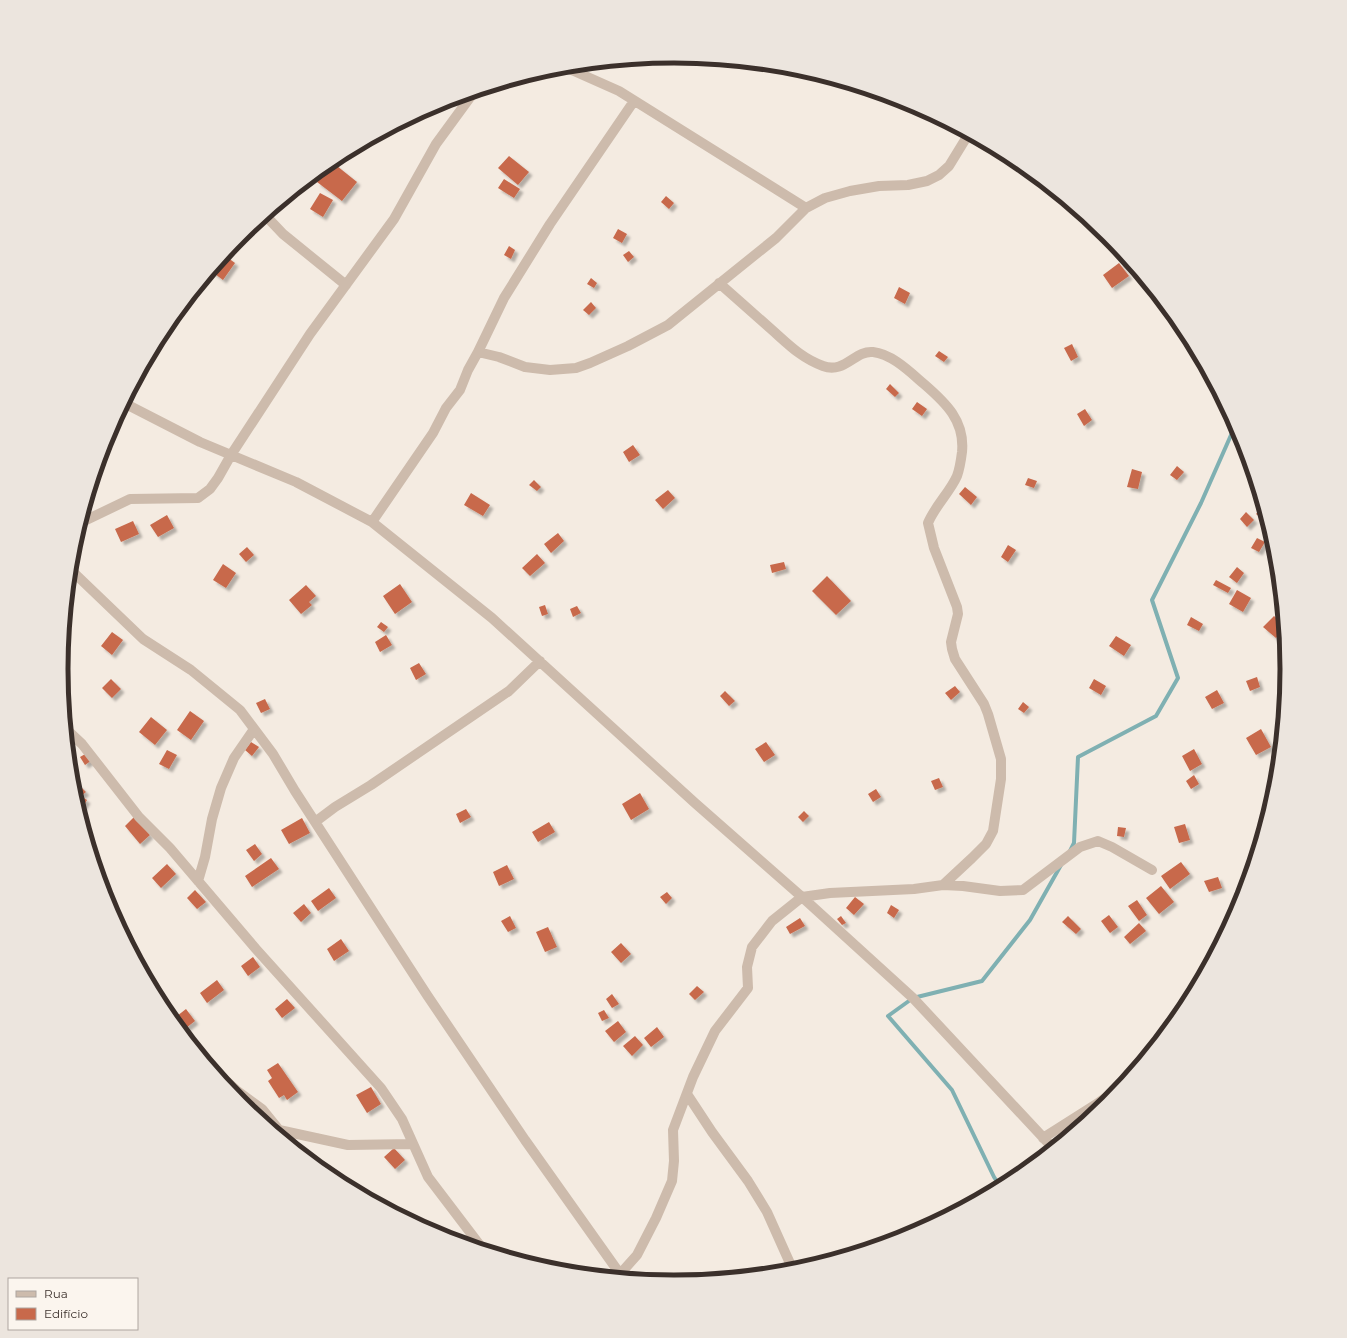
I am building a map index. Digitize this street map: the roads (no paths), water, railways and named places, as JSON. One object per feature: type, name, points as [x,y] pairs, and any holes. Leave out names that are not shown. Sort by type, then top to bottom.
[{"type":"street","points":[[575,71],[619,91],[806,208]]},
{"type":"street","points":[[86,520],[130,499],[198,498],[210,489],[310,334],[394,219],[436,144],[469,99]]},
{"type":"street","points":[[372,522],[433,433],[446,408],[460,390],[468,370],[504,298],[546,230],[634,100]]},
{"type":"street","points":[[478,352],[499,357],[525,367],[550,370],[576,368],[590,363],[628,346],[668,325],[776,238],[806,208],[825,198],[850,191],[879,186],[908,185],[927,182],[948,166],[966,138]]},
{"type":"street","points":[[268,218],[283,234],[346,285]]},
{"type":"street","points":[[719,283],[804,358],[824,366],[836,368],[867,352],[875,352],[888,357],[911,372],[929,388],[947,405],[958,421],[963,441],[957,476],[928,522],[934,548],[958,607],[958,614],[951,642],[953,654],[984,704],[988,714],[1001,759],[1001,779],[993,832],[986,844],[943,885]]},
{"type":"street","points":[[129,404],[200,442],[296,482],[372,522],[492,618],[695,803],[802,897],[913,998],[1049,1144]]},
{"type":"street","points":[[75,574],[143,639],[191,670],[240,710],[273,754],[295,791],[427,995],[617,1272]]},
{"type":"street","points":[[316,822],[335,806],[370,785],[509,691],[540,661]]},
{"type":"street","points":[[198,880],[205,857],[212,819],[221,788],[234,758],[254,729]]},
{"type":"street","points":[[72,734],[82,744],[139,817],[170,848],[256,950],[382,1088],[402,1119],[428,1177],[478,1243]]},
{"type":"street","points":[[621,1273],[637,1255],[656,1218],[672,1181],[674,1161],[673,1130],[693,1078],[715,1031],[748,988],[747,967],[752,947],[772,921],[802,897],[830,893],[914,889],[943,885],[1000,891],[1023,890],[1080,847],[1098,841],[1112,847],[1152,870]]},
{"type":"street","points":[[241,1094],[262,1109],[277,1127]]},
{"type":"street","points":[[687,1094],[748,1182],[766,1212],[790,1263]]},
{"type":"street","points":[[1042,1138],[1093,1106]]},
{"type":"street","points":[[281,1130],[348,1145],[413,1144]]},
{"type":"waterway","points":[[1070,851],[1074,843],[1078,757],[1156,716],[1178,678],[1152,600],[1201,503],[1232,434]]},
{"type":"waterway","points":[[997,1181],[952,1090],[888,1016],[913,998],[982,981],[1030,920],[1061,865]]}]
